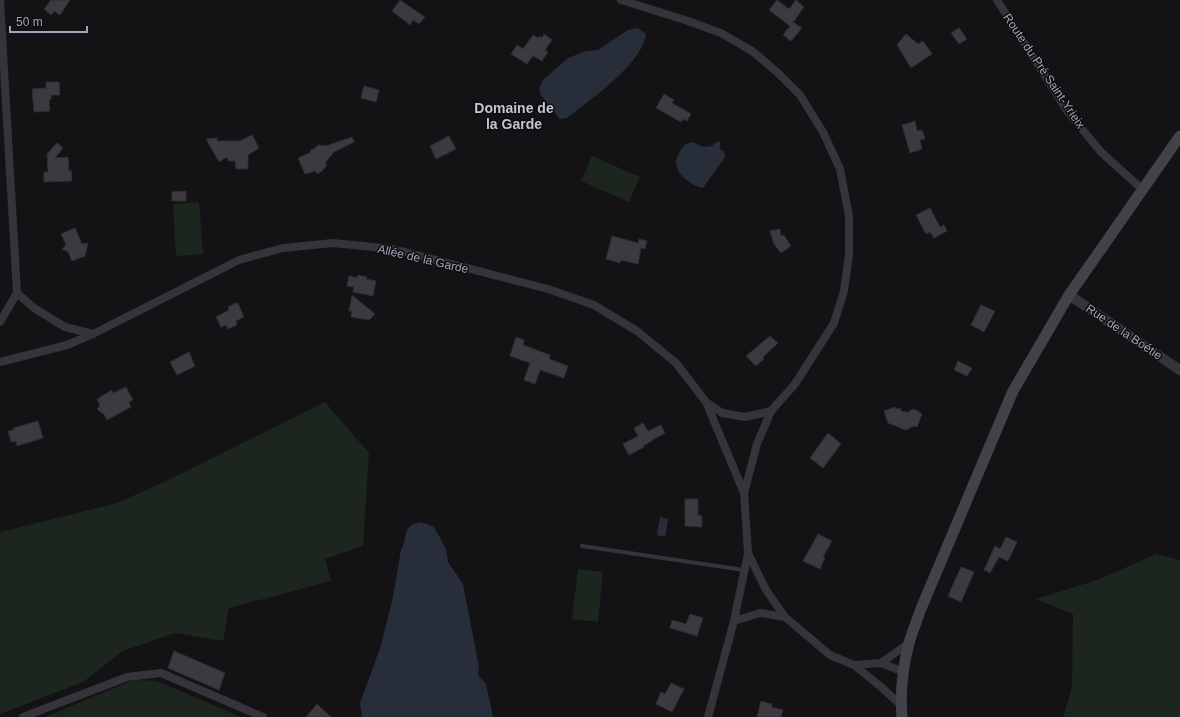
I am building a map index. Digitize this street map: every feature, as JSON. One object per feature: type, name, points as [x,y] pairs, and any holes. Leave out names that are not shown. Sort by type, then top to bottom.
[{"type":"main road","points":[[902,717],[901,705],[904,672],[909,643],[920,611],[1013,391],[1069,295],[1144,190],[1180,136]]},
{"type":"street","points":[[0,0],[16,293],[0,322]]},
{"type":"street","name":"Allée de la Garde","points":[[621,0],[688,20],[720,33],[752,51],[777,72],[800,95],[823,132],[840,169],[849,216],[849,255],[844,291],[834,323],[795,384],[771,411],[756,444],[744,493],[748,553],[766,590],[785,617],[830,656],[854,665],[901,705]]},
{"type":"street","name":"Route du Pré Saint-Yrieix","points":[[997,0],[1068,112],[1101,152],[1144,190]]},
{"type":"street","name":"Allée de la Garde","points":[[0,362],[67,346],[239,260],[283,248],[332,243],[393,250],[548,289],[594,305],[637,331],[676,363],[706,402],[744,493]]},
{"type":"street","points":[[16,293],[34,308],[65,327],[93,334]]},
{"type":"street","name":"Rue de la Boétie","points":[[1069,295],[1180,370]]},
{"type":"street","name":"Allée de la Garde","points":[[706,402],[722,413],[746,417],[771,411]]},
{"type":"street","points":[[708,717],[734,621],[748,553]]},
{"type":"street","points":[[734,621],[760,612],[785,617]]},
{"type":"street","points":[[881,663],[909,643]]},
{"type":"street","name":"Allée de la Garde","points":[[854,665],[881,663],[904,672]]},
{"type":"street","points":[[23,717],[127,677],[161,673],[263,717]]},
{"type":"lane","points":[[582,546],[744,570]]},
{"type":"shaded area","points":[[638,28],[646,34],[643,45],[625,69],[601,92],[577,111],[567,118],[560,119],[541,95],[539,88],[543,80],[568,58],[586,51],[598,50],[628,30]]},
{"type":"shaded area","points":[[718,141],[720,142],[720,149],[724,151],[725,157],[703,188],[686,180],[677,168],[676,162],[686,144],[692,142],[708,147],[712,146]]},
{"type":"shaded area","points":[[592,156],[640,177],[629,202],[581,181]]},
{"type":"shaded area","points":[[199,202],[203,254],[176,256],[173,204]]},
{"type":"shaded area","points":[[325,402],[369,453],[363,546],[325,559],[331,581],[229,608],[223,641],[175,633],[123,651],[83,682],[0,714],[0,532],[117,503],[164,482]]},
{"type":"shaded area","points":[[660,517],[668,519],[665,537],[657,535]]},
{"type":"shaded area","points":[[421,522],[434,527],[446,549],[448,562],[463,584],[479,667],[478,675],[486,684],[493,717],[362,717],[360,703],[380,648],[392,602],[401,550],[406,532],[408,528],[415,523]]},
{"type":"shaded area","points":[[1156,554],[1180,560],[1180,717],[1063,717],[1072,688],[1073,614],[1036,599],[1100,579]]},
{"type":"shaded area","points":[[578,569],[603,572],[598,622],[572,619]]},
{"type":"shaded area","points":[[133,680],[157,681],[241,717],[45,717]]},
{"type":"building","points":[[51,0],[70,0],[60,15],[54,11],[51,15],[44,9]]},
{"type":"building","points":[[400,0],[425,17],[419,24],[413,20],[410,25],[392,11]]},
{"type":"building","points":[[777,0],[789,9],[796,0],[804,7],[793,22],[802,28],[791,41],[783,35],[790,26],[769,10]]},
{"type":"building","points":[[959,28],[967,39],[959,44],[951,33]]},
{"type":"building","points":[[544,34],[552,40],[545,50],[548,52],[542,61],[533,56],[527,64],[511,54],[517,45],[523,49],[533,35],[538,38],[540,36],[542,38]]},
{"type":"building","points":[[906,34],[918,44],[923,41],[932,54],[911,68],[897,45]]},
{"type":"building","points":[[46,82],[59,82],[60,95],[51,95],[51,99],[49,100],[50,111],[34,112],[32,89],[46,88]]},
{"type":"building","points":[[364,86],[379,90],[376,102],[361,98]]},
{"type":"building","points":[[664,94],[674,100],[672,103],[691,114],[687,121],[683,119],[681,122],[656,108]]},
{"type":"building","points":[[915,121],[917,131],[922,130],[925,139],[920,140],[922,149],[910,153],[902,125]]},
{"type":"building","points":[[252,135],[259,148],[248,155],[248,169],[236,169],[235,161],[228,161],[227,157],[219,162],[206,139],[217,138],[217,141],[240,141]]},
{"type":"building","points":[[449,136],[456,149],[436,159],[430,146]]},
{"type":"building","points":[[352,137],[354,142],[334,152],[325,163],[327,165],[322,171],[317,174],[316,171],[305,174],[298,158],[311,152],[310,150],[314,149],[318,145],[326,146]]},
{"type":"building","points":[[57,143],[63,148],[55,158],[68,157],[69,171],[71,170],[72,181],[44,182],[44,172],[48,172],[47,154]]},
{"type":"building","points":[[186,191],[186,201],[172,201],[172,192]]},
{"type":"building","points":[[930,208],[940,227],[944,225],[947,231],[934,238],[930,232],[926,234],[916,215]]},
{"type":"building","points":[[75,228],[82,244],[88,243],[85,256],[72,261],[68,252],[62,249],[66,245],[61,234]]},
{"type":"building","points":[[780,229],[781,236],[784,235],[791,246],[781,253],[774,244],[770,231]]},
{"type":"building","points":[[612,236],[638,243],[639,239],[647,241],[645,249],[641,248],[638,264],[621,260],[620,263],[606,259]]},
{"type":"building","points":[[358,275],[367,277],[366,279],[376,281],[373,296],[353,292],[354,287],[347,286],[349,276],[357,278]]},
{"type":"building","points":[[352,295],[375,314],[369,320],[351,317],[352,311],[349,311]]},
{"type":"building","points":[[238,303],[244,317],[236,321],[237,325],[228,329],[226,325],[221,327],[216,317],[229,310],[228,307]]},
{"type":"building","points":[[981,305],[995,311],[984,332],[971,325]]},
{"type":"building","points":[[770,336],[778,343],[756,366],[746,356]]},
{"type":"building","points":[[516,337],[524,340],[523,345],[550,355],[549,359],[568,366],[564,378],[540,370],[535,384],[524,380],[530,363],[510,356]]},
{"type":"building","points":[[189,352],[195,366],[177,375],[170,362]]},
{"type":"building","points":[[958,361],[972,368],[967,376],[954,370]]},
{"type":"building","points":[[126,387],[133,400],[129,402],[131,407],[107,420],[104,414],[97,409],[100,406],[97,399],[112,390],[113,393]]},
{"type":"building","points":[[895,407],[896,409],[900,408],[902,412],[905,411],[906,413],[914,409],[922,414],[917,427],[914,426],[906,430],[888,423],[884,411]]},
{"type":"building","points":[[38,421],[43,438],[17,446],[16,441],[11,442],[8,431],[14,430],[13,428]]},
{"type":"building","points":[[643,423],[648,431],[661,425],[665,433],[629,455],[623,444],[638,436],[634,428]]},
{"type":"building","points":[[828,433],[841,444],[823,468],[810,458]]},
{"type":"building","points":[[685,499],[698,499],[698,515],[702,516],[702,527],[685,526]]},
{"type":"building","points":[[818,534],[832,541],[823,557],[825,558],[820,569],[803,561]]},
{"type":"building","points":[[1006,537],[1017,542],[1008,561],[999,557],[990,573],[984,570],[995,546],[1000,549]]},
{"type":"building","points":[[961,567],[974,572],[961,602],[948,596]]},
{"type":"building","points":[[690,614],[703,618],[697,636],[670,628],[672,620],[686,624]]},
{"type":"building","points":[[174,651],[225,673],[219,690],[168,668]]},
{"type":"building","points":[[671,683],[684,689],[672,712],[656,704],[661,692],[665,694]]},
{"type":"building","points":[[761,701],[772,704],[771,707],[783,710],[781,717],[757,717]]},
{"type":"building","points":[[317,704],[331,717],[306,717]]},
{"type":"district","name":"Domaine de la Garde","points":[[514,116]]}]
